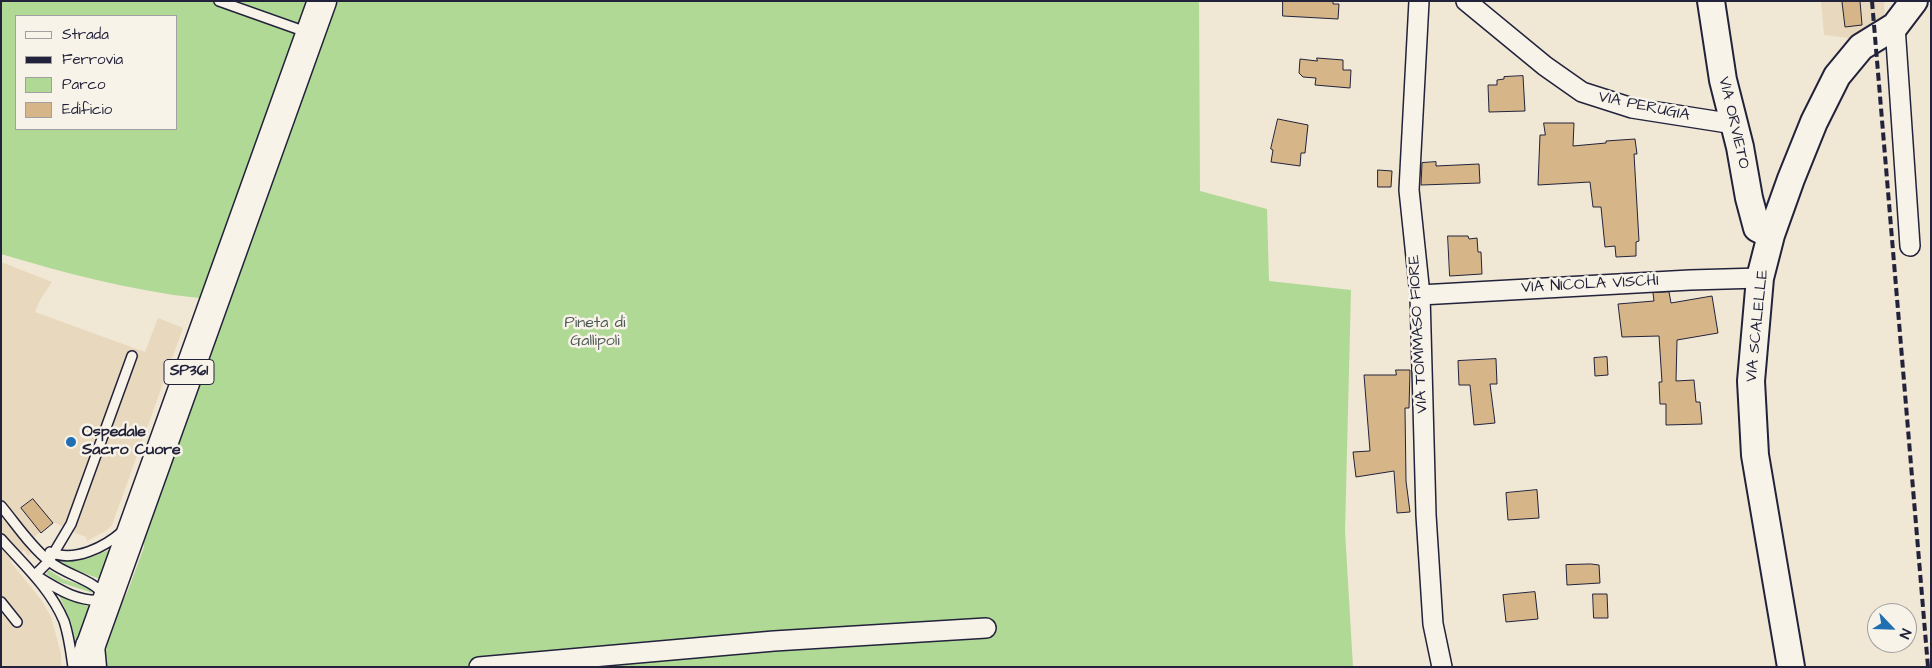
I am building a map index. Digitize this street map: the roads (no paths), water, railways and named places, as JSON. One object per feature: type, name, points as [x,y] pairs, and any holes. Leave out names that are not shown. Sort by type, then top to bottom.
[{"type":"main road","name":"SP361","points":[[84,662],[322,1]]},
{"type":"main road","name":"VIA ORVIETO","points":[[1711,1],[1723,80],[1740,147],[1749,198],[1757,228],[1771,235]]},
{"type":"main road","name":"VIA SCALELLE","points":[[1791,667],[1755,455],[1752,421],[1751,381],[1760,278],[1771,235],[1814,122],[1837,76],[1860,47],[1895,26],[1914,1]]},
{"type":"street","name":"VIA TOMMASO FIORE","points":[[1419,1],[1409,190],[1420,296],[1426,515],[1433,624],[1442,667]]},
{"type":"street","name":"VIA PERUGIA","points":[[1466,1],[1545,66],[1582,92],[1632,108],[1734,124]]},
{"type":"street","points":[[1895,26],[1910,246]]},
{"type":"street","name":"VIA NICOLA VISCHI","points":[[1420,296],[1690,280],[1760,278]]},
{"type":"street","points":[[478,667],[764,642],[986,628]]},
{"type":"lane","points":[[219,1],[311,33]]},
{"type":"lane","points":[[35,575],[51,557],[71,524],[132,356]]},
{"type":"lane","points":[[1,506],[30,540],[67,572],[88,581],[108,598],[99,601],[84,600],[57,589],[35,575]]},
{"type":"lane","points":[[51,557],[92,551],[110,543],[136,520]]},
{"type":"lane","points":[[2,540],[35,575],[52,600],[84,662]]},
{"type":"lane","points":[[1,602],[17,622]]},
{"type":"railway","points":[[1872,1],[1928,667]]},
{"type":"place","name":"Ospedale Sacro Cuore","points":[[71,442]]},
{"type":"park label","name":"Pineta di Gallipoli","points":[[595,333]]}]
